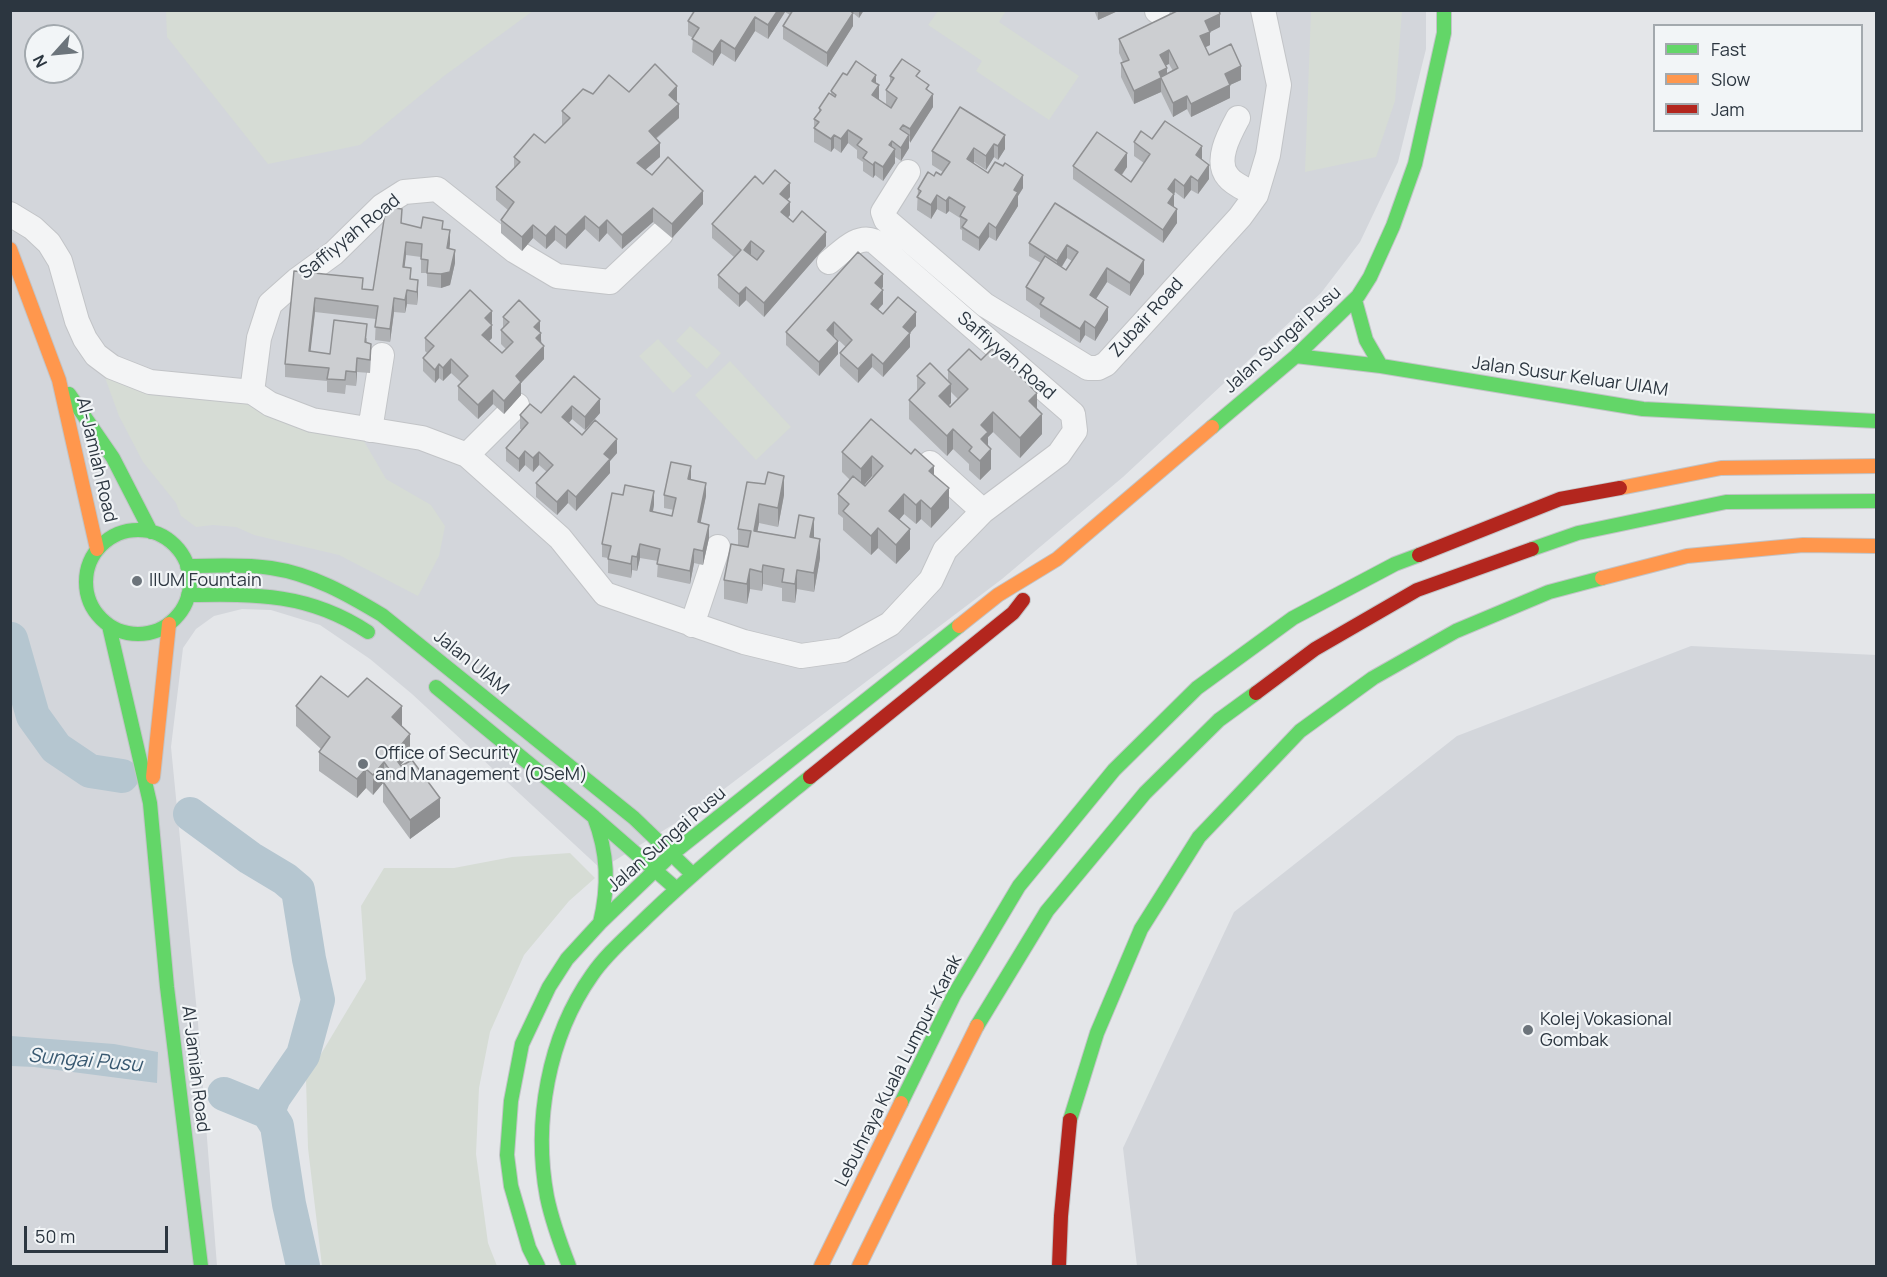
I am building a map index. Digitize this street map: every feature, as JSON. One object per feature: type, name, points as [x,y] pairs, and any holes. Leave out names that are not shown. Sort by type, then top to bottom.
[{"type":"main road","name":"Jalan Sungai Pusu","points":[[538,1266],[529,1248],[511,1186],[507,1155],[508,1131],[514,1073],[522,1044],[549,987],[567,959],[600,923],[672,854],[998,595],[1057,559],[1296,356],[1355,300],[1370,277],[1393,226],[1415,164],[1444,33],[1444,10]]},
{"type":"main road","name":"Al-Jamiah Road","points":[[12,252],[59,380],[98,549]]},
{"type":"main road","points":[[1355,300],[1366,340],[1381,366]]},
{"type":"main road","name":"Jalan Susur Keluar UIAM","points":[[1296,356],[1381,366],[1643,409],[1876,421]]},
{"type":"main road","name":"Al-Jamiah Road","points":[[59,380],[113,458],[151,532]]},
{"type":"main road","name":"Lebuhraya Kuala Lumpur–Karak","points":[[821,1266],[954,994],[1019,886],[1114,770],[1197,688],[1293,618],[1395,564],[1560,499],[1721,468],[1876,466]]},
{"type":"main road","points":[[859,1266],[981,1017],[1047,911],[1145,793],[1219,720],[1315,649],[1417,590],[1578,533],[1726,502],[1876,501]]},
{"type":"main road","name":"Al-Jamiah Road","points":[[151,532],[136,530],[122,532],[108,539],[98,549],[87,568],[87,593],[91,605],[110,626],[150,803],[167,987],[201,1266]]},
{"type":"main road","points":[[151,532],[161,535],[177,548],[187,566],[190,580],[188,594],[268,595],[295,600],[344,616],[383,644]]},
{"type":"main road","points":[[1059,1266],[1069,1123],[1097,1033],[1140,929],[1199,837],[1300,731],[1373,678],[1456,631],[1549,592],[1686,556],[1803,545],[1876,546]]},
{"type":"main road","name":"Jalan Sungai Pusu","points":[[569,1266],[554,1226],[545,1187],[543,1128],[550,1072],[561,1035],[591,976],[621,943],[692,874],[1012,613],[1057,559]]},
{"type":"main road","name":"Jalan UIAM","points":[[187,566],[272,568],[303,576],[334,588],[382,615],[634,818],[692,874]]},
{"type":"main road","name":"Al-Jamiah Road","points":[[150,803],[169,624],[181,611],[188,594]]},
{"type":"main road","points":[[110,626],[124,632],[140,634],[155,631],[169,624]]},
{"type":"main road","points":[[427,680],[594,817],[676,888]]},
{"type":"main road","points":[[452,701],[466,683]]},
{"type":"main road","points":[[594,817],[607,858],[606,902],[600,923]]},
{"type":"main road","points":[[634,818],[650,825],[673,830],[704,829]]},
{"type":"street","name":"Zubair Road","points":[[908,172],[882,212],[886,220],[985,304],[1088,368],[1098,368],[1106,364],[1240,217],[1256,195],[1268,155],[1279,85],[1263,10]]},
{"type":"street","points":[[1238,118],[1228,137],[1223,156],[1223,169],[1228,178],[1256,195]]},
{"type":"street","name":"Saffiyyah Road","points":[[252,392],[259,338],[270,304],[297,280],[334,253],[382,206],[404,192],[437,189],[515,251],[557,276],[610,282],[661,234]]},
{"type":"street","name":"Saffiyyah Road","points":[[10,214],[33,228],[49,243],[60,261],[77,321],[85,339],[96,355],[112,367],[150,382],[252,392],[270,404],[312,420],[422,438],[467,454],[560,538],[605,594],[744,642],[801,656],[843,650],[890,624],[931,580],[945,550],[983,511],[1059,454],[1075,431],[1073,414],[874,241],[867,238],[858,240],[829,262]]},
{"type":"street","points":[[12,252],[25,242],[49,243]]},
{"type":"street","points":[[370,430],[382,355]]},
{"type":"street","points":[[467,454],[517,405]]},
{"type":"street","points":[[930,463],[983,511]]},
{"type":"street","points":[[692,625],[718,547]]},
{"type":"shaded area","points":[[166,10],[533,11],[444,76],[360,145],[268,164],[167,37]]},
{"type":"shaded area","points":[[1426,10],[1426,49],[1398,162],[1360,242],[1321,293],[1123,477],[1002,579],[695,811],[601,869],[412,694],[370,659],[320,625],[271,610],[242,609],[214,616],[196,629],[183,648],[171,747],[198,1023],[217,1266],[11,1266],[10,11]]},
{"type":"shaded area","points":[[938,11],[1006,11],[999,22],[1079,76],[1049,120],[976,71],[982,61],[928,25]]},
{"type":"shaded area","points":[[1311,11],[1402,11],[1395,101],[1376,157],[1305,172]]},
{"type":"shaded area","points":[[690,326],[721,353],[707,369],[676,341]]},
{"type":"shaded area","points":[[658,339],[692,376],[673,393],[639,356]]},
{"type":"shaded area","points":[[730,361],[791,427],[756,460],[695,395]]},
{"type":"shaded area","points":[[103,372],[248,399],[361,436],[386,479],[431,505],[445,526],[439,556],[418,596],[339,555],[254,535],[236,527],[213,525],[196,527],[181,516],[176,503],[143,462],[119,416]]},
{"type":"shaded area","name":"Kolej Vokasional Gombak","points":[[1691,646],[1876,655],[1876,1266],[1137,1266],[1123,1148],[1234,912],[1457,736]]},
{"type":"shaded area","points":[[570,853],[595,878],[569,901],[524,955],[490,1032],[479,1088],[476,1154],[488,1243],[497,1266],[322,1266],[308,1148],[306,1079],[366,979],[361,906],[384,868],[454,868],[512,857]]},
{"type":"water","points":[[11,1036],[114,1044],[158,1052],[157,1083],[11,1066]]},
{"type":"building","points":[[695,10],[778,10],[768,25],[755,17],[735,49],[721,40],[713,52],[692,39],[699,28],[688,21]]},
{"type":"building","points":[[793,10],[849,10],[853,13],[827,53],[783,26]]},
{"type":"building","points":[[1179,10],[1219,10],[1220,14],[1205,21],[1210,32],[1200,36],[1209,55],[1231,44],[1241,66],[1225,74],[1230,85],[1191,104],[1187,96],[1173,103],[1161,78],[1134,91],[1121,63],[1129,60],[1119,39]],"holes":[[[1169,50],[1178,68],[1161,77],[1159,72],[1167,68],[1160,55]]]},
{"type":"building","points":[[902,59],[920,71],[916,76],[929,85],[926,89],[933,94],[910,129],[903,125],[900,129],[909,135],[901,148],[892,141],[889,145],[895,149],[883,167],[875,162],[873,165],[863,158],[867,152],[857,145],[862,139],[848,130],[841,139],[834,135],[831,139],[814,128],[819,122],[814,119],[821,110],[819,108],[829,93],[835,97],[836,95],[831,91],[843,73],[847,75],[856,61],[876,75],[872,81],[879,85],[872,95],[891,108],[897,98],[886,90],[894,78],[890,76]]},
{"type":"building","points":[[655,64],[677,86],[669,95],[679,104],[649,131],[660,143],[637,163],[652,175],[668,157],[703,191],[672,224],[653,208],[622,235],[607,220],[599,228],[585,216],[566,235],[555,226],[546,236],[533,225],[522,237],[501,220],[514,202],[496,187],[520,162],[514,157],[534,134],[545,143],[570,118],[562,111],[583,89],[593,94],[609,75],[629,92]]},
{"type":"building","points":[[960,107],[1005,135],[998,146],[994,144],[986,156],[974,148],[967,159],[988,173],[995,162],[1003,166],[1005,163],[1023,175],[1014,190],[1018,192],[996,228],[989,223],[979,238],[962,227],[967,220],[960,216],[965,207],[949,197],[946,201],[937,195],[931,205],[917,197],[921,191],[918,189],[928,172],[934,176],[936,172],[941,175],[950,162],[932,151]]},
{"type":"building","points":[[1165,121],[1202,146],[1196,155],[1209,165],[1198,181],[1191,176],[1184,186],[1175,179],[1168,189],[1174,194],[1168,203],[1177,209],[1163,230],[1073,166],[1097,132],[1127,153],[1115,170],[1131,182],[1150,154],[1134,142],[1141,131],[1152,139]]},
{"type":"building","points":[[775,170],[790,183],[780,194],[790,202],[781,212],[793,222],[802,211],[826,232],[764,303],[746,287],[739,294],[718,275],[741,250],[712,224],[755,176],[763,184]],"holes":[[[751,241],[764,251],[757,260],[744,250]]]},
{"type":"building","points":[[1055,203],[1144,260],[1130,283],[1107,268],[1090,295],[1108,307],[1095,328],[1085,321],[1080,329],[1040,304],[1044,298],[1026,287],[1045,256],[1066,270],[1078,252],[1067,245],[1057,261],[1029,243]]},
{"type":"building","points":[[386,207],[402,209],[401,223],[421,228],[423,217],[443,221],[442,229],[450,230],[447,248],[455,250],[450,272],[427,273],[428,260],[421,259],[422,244],[406,242],[403,267],[411,268],[410,279],[418,280],[417,292],[407,290],[405,300],[394,298],[390,329],[375,327],[378,306],[315,298],[309,351],[330,354],[334,320],[367,324],[365,342],[371,344],[370,360],[357,358],[356,372],[346,371],[345,380],[327,379],[329,368],[285,364],[294,271],[363,278],[362,289],[373,290]]},
{"type":"building","points":[[858,252],[883,274],[875,283],[883,290],[871,304],[883,314],[898,297],[916,312],[903,327],[910,333],[883,364],[872,354],[858,369],[840,353],[852,340],[834,322],[827,330],[838,341],[819,362],[786,332]]},
{"type":"building","points":[[470,290],[492,311],[485,318],[492,325],[482,335],[502,353],[513,342],[501,330],[509,322],[503,317],[519,300],[540,321],[534,327],[541,333],[536,338],[544,346],[516,376],[521,382],[504,401],[493,390],[478,405],[458,386],[468,376],[451,359],[443,368],[439,364],[435,370],[423,358],[434,346],[425,338]]},
{"type":"building","points":[[969,349],[981,360],[992,349],[1037,393],[1029,401],[1042,414],[1020,438],[993,412],[981,425],[988,432],[981,439],[991,449],[980,461],[969,451],[972,447],[953,429],[947,436],[909,400],[925,383],[917,376],[930,363],[951,384],[939,396],[950,407],[968,389],[948,370]]},
{"type":"building","points":[[574,376],[600,399],[585,417],[572,406],[562,417],[582,435],[595,420],[617,439],[604,454],[610,459],[576,497],[568,490],[557,502],[536,483],[553,465],[539,452],[533,458],[525,451],[519,459],[506,448],[528,423],[520,415],[530,404],[541,413]]},
{"type":"building","points":[[871,419],[911,454],[915,449],[934,466],[929,471],[949,488],[931,509],[921,500],[916,505],[904,494],[889,511],[910,529],[896,545],[878,528],[871,536],[843,511],[849,504],[838,494],[853,476],[865,486],[883,466],[872,456],[861,469],[842,452]]},
{"type":"building","points":[[671,462],[691,466],[688,479],[706,483],[698,522],[709,525],[703,551],[694,549],[690,571],[657,564],[660,549],[640,544],[637,557],[632,556],[631,564],[608,559],[611,546],[602,544],[612,493],[623,495],[625,485],[654,491],[650,511],[672,516],[676,498],[664,495]]},
{"type":"building","points":[[768,472],[784,476],[778,508],[759,504],[754,531],[795,538],[799,515],[814,518],[810,537],[820,539],[814,573],[797,570],[795,584],[782,582],[784,569],[763,565],[762,572],[750,569],[747,584],[724,580],[731,544],[748,547],[751,531],[738,529],[747,482],[765,484]]},
{"type":"building","name":"Office of Security and Management (OSeM)","points":[[321,676],[348,697],[367,678],[402,706],[392,717],[410,734],[393,755],[401,766],[412,760],[440,798],[410,820],[383,782],[393,775],[384,762],[373,775],[366,769],[357,779],[319,752],[330,737],[296,706]]},
{"type":"waterway","points":[[11,639],[33,716],[56,748],[90,771],[122,776]]},
{"type":"waterway","points":[[190,814],[298,890],[318,1000],[303,1055],[274,1097],[268,1112],[277,1126],[289,1204],[303,1266]]},
{"type":"waterway","name":"Sungai Pusu","points":[[224,1094],[268,1112]]},
{"type":"traffic: fast","points":[[1212,427],[1296,356],[1358,296],[1370,277],[1393,226],[1415,164],[1444,33],[1444,10]]},
{"type":"traffic: fast","points":[[1355,300],[1366,340],[1381,366]]},
{"type":"traffic: fast","points":[[1296,356],[1381,366],[1643,409],[1876,421]]},
{"type":"traffic: fast","points":[[69,394],[113,458],[151,532]]},
{"type":"traffic: fast","points":[[1532,549],[1578,533],[1726,502],[1876,501]]},
{"type":"traffic: fast","points":[[138,530],[158,534],[175,545],[186,562],[190,582],[186,602],[175,619],[158,630],[138,634],[118,630],[101,619],[90,602],[86,582],[90,562],[101,545],[118,534],[138,530]]},
{"type":"traffic: fast","points":[[901,1103],[954,995],[1019,886],[1114,770],[1197,688],[1293,618],[1395,564],[1419,555]]},
{"type":"traffic: fast","points":[[187,566],[250,566],[286,571],[329,586],[382,615],[634,818],[688,870]]},
{"type":"traffic: fast","points":[[1070,1120],[1097,1033],[1141,929],[1199,837],[1300,731],[1373,678],[1456,631],[1549,592],[1602,578]]},
{"type":"traffic: fast","points":[[188,595],[259,596],[303,603],[346,619],[368,632]]},
{"type":"traffic: fast","points":[[109,626],[150,803],[167,987],[201,1266]]},
{"type":"traffic: fast","points":[[538,1266],[529,1248],[511,1186],[507,1155],[511,1101],[522,1044],[549,987],[567,959],[600,923],[672,854],[959,626]]},
{"type":"traffic: fast","points":[[436,687],[594,817],[672,885]]},
{"type":"traffic: fast","points":[[977,1026],[1047,911],[1145,793],[1219,720],[1256,693]]},
{"type":"traffic: fast","points":[[569,1266],[556,1232],[547,1197],[542,1140],[543,1111],[548,1082],[564,1025],[592,975],[618,944],[707,862],[810,777]]},
{"type":"traffic: fast","points":[[594,817],[599,830],[606,870],[605,896],[600,923]]},
{"type":"traffic: slow","points":[[10,249],[59,380],[97,549]]},
{"type":"traffic: slow","points":[[959,626],[998,595],[1057,559],[1212,427]]},
{"type":"traffic: slow","points":[[1620,488],[1721,468],[1876,466]]},
{"type":"traffic: slow","points":[[1602,578],[1687,556],[1803,545],[1876,546]]},
{"type":"traffic: slow","points":[[153,777],[169,624]]},
{"type":"traffic: slow","points":[[859,1266],[977,1026]]},
{"type":"traffic: slow","points":[[821,1266],[901,1103]]},
{"type":"traffic: jam","points":[[1419,555],[1560,499],[1620,488]]},
{"type":"traffic: jam","points":[[1256,693],[1315,649],[1417,590],[1532,549]]},
{"type":"traffic: jam","points":[[810,777],[1013,613],[1023,600]]},
{"type":"traffic: jam","points":[[1059,1266],[1070,1120]]},
{"type":"place","name":"IIUM Fountain","points":[[137,581]]},
{"type":"place","name":"Office of Security and Management (OSeM)","points":[[363,764]]},
{"type":"place","name":"Kolej Vokasional Gombak","points":[[1528,1030]]}]
